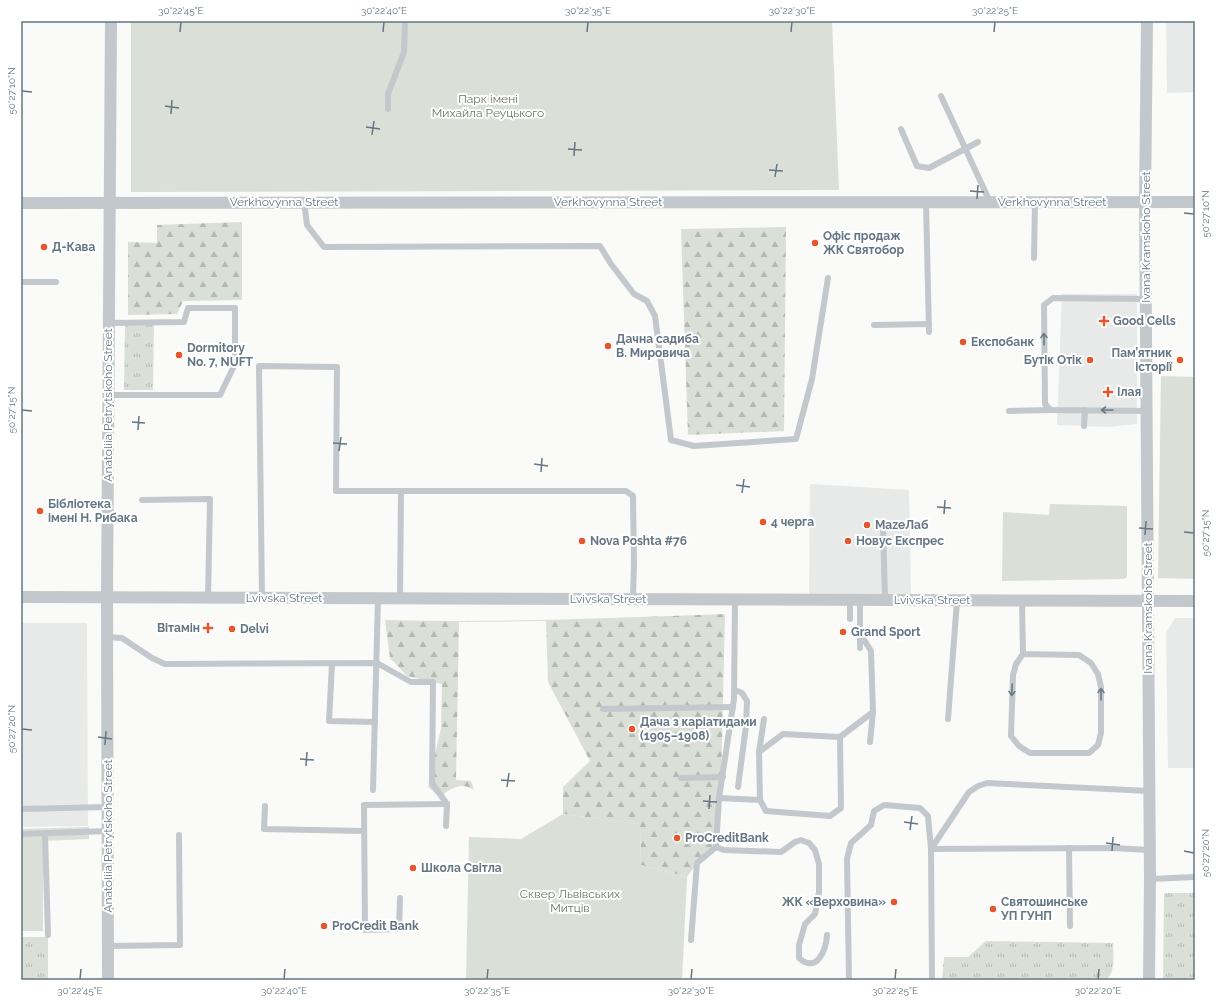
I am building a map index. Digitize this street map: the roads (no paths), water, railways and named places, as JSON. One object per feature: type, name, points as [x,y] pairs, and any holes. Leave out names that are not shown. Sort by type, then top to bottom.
[{"type":"street","name":"Anatoliia Petrytskoho Street","points":[[108,980],[106,637],[111,21]]},
{"type":"street","name":"Ivana Kramskoho Street","points":[[1147,21],[1145,202],[1150,850],[1149,980]]},
{"type":"street","name":"Verkhovynna Street","points":[[21,202],[1195,202]]},
{"type":"street","name":"Lvivska Street","points":[[21,597],[735,600],[837,596],[855,600],[878,598],[1022,601],[1195,601]]},
{"type":"lane","points":[[388,109],[388,94],[404,52],[405,21]]},
{"type":"lane","points":[[941,96],[990,202]]},
{"type":"lane","points":[[901,129],[917,166],[929,168],[978,142]]},
{"type":"lane","points":[[304,202],[307,225],[324,247],[600,246],[611,264],[634,294],[647,301],[655,316],[671,440],[694,446],[796,439],[812,379],[828,278]]},
{"type":"lane","points":[[926,202],[929,332]]},
{"type":"lane","points":[[1034,258],[1035,202]]},
{"type":"lane","points":[[21,282],[56,282]]},
{"type":"lane","points":[[1051,410],[1045,404],[1044,305],[1053,298],[1146,299]]},
{"type":"lane","points":[[108,395],[220,395],[235,364],[236,308],[188,308],[184,322],[109,323]]},
{"type":"lane","points":[[874,325],[929,324]]},
{"type":"lane","points":[[262,598],[259,366],[337,367],[336,491],[626,491],[633,496],[633,599]]},
{"type":"lane","points":[[1009,410],[1146,411]]},
{"type":"lane","points":[[1084,426],[1085,410]]},
{"type":"lane","points":[[400,598],[401,491]]},
{"type":"lane","points":[[142,500],[210,500],[208,598]]},
{"type":"lane","points":[[878,598],[884,526]]},
{"type":"lane","points":[[373,790],[378,598]]},
{"type":"lane","points":[[691,940],[697,863],[716,847],[720,798],[735,690],[735,600]]},
{"type":"lane","points":[[850,619],[855,600]]},
{"type":"lane","points":[[855,600],[860,633],[860,648]]},
{"type":"lane","points":[[948,719],[957,600]]},
{"type":"lane","points":[[1022,601],[1023,654],[1016,664],[1013,675],[1011,736],[1019,746],[1030,753],[1089,753],[1098,745],[1101,733],[1101,687],[1098,674],[1092,663],[1079,655],[1023,654]]},
{"type":"lane","points":[[860,633],[871,651],[873,712],[870,742]]},
{"type":"lane","points":[[106,637],[122,638],[152,658],[165,664],[376,663],[411,682],[433,682],[432,783],[447,804],[446,826]]},
{"type":"lane","points":[[332,664],[328,721],[375,722]]},
{"type":"lane","points":[[735,690],[742,692],[747,701],[746,726],[738,787]]},
{"type":"lane","points":[[603,708],[733,708]]},
{"type":"lane","points":[[759,752],[783,734],[840,737],[873,712]]},
{"type":"lane","points":[[764,719],[759,752],[760,800],[766,811],[830,816],[841,808],[840,737]]},
{"type":"lane","points":[[681,778],[723,777]]},
{"type":"lane","points":[[931,849],[969,792],[978,786],[987,783],[1149,791]]},
{"type":"lane","points":[[720,798],[760,800]]},
{"type":"lane","points":[[400,898],[399,929],[365,930],[364,805],[447,804]]},
{"type":"lane","points":[[849,980],[847,859],[851,843],[871,825],[874,811],[884,805],[920,808],[928,816],[931,849],[932,977]]},
{"type":"lane","points":[[265,806],[264,829],[364,831]]},
{"type":"lane","points":[[21,809],[108,807]]},
{"type":"lane","points":[[21,834],[108,831]]},
{"type":"lane","points":[[45,834],[48,935]]},
{"type":"lane","points":[[108,946],[180,945],[179,835]]},
{"type":"lane","points":[[716,847],[724,850],[781,852],[795,842],[801,840],[809,842],[815,850],[819,864],[819,892],[815,914],[805,924],[799,945],[799,958],[804,962],[812,963],[818,959],[824,952],[827,935]]},
{"type":"lane","points":[[1069,848],[1070,926]]},
{"type":"lane","points":[[931,849],[1113,848],[1150,850]]},
{"type":"lane","points":[[1150,879],[1195,878]]},
{"type":"place","name":"Офіс продаж ЖК Святобор","points":[[815,243]]},
{"type":"place","name":"Д-Кава","points":[[44,247]]},
{"type":"place","name":"Good Cells","points":[[1104,321]]},
{"type":"place","name":"Експобанк","points":[[963,342]]},
{"type":"place","name":"Дачна садиба В. Мировича","points":[[608,346]]},
{"type":"place","name":"Dormitory No. 7, NUFT","points":[[179,355]]},
{"type":"place","name":"Бутік Отік","points":[[1090,360]]},
{"type":"place","name":"Пам’ятник історії","points":[[1180,360]]},
{"type":"place","name":"Ілая","points":[[1108,392]]},
{"type":"place","name":"Бібліотека імені Н. Рибака","points":[[40,511]]},
{"type":"place","name":"4 черга","points":[[763,522]]},
{"type":"place","name":"MazeЛаб","points":[[867,525]]},
{"type":"place","name":"Nova Poshta #76","points":[[582,541]]},
{"type":"place","name":"Новус Експрес","points":[[848,541]]},
{"type":"place","name":"Вітамін","points":[[208,628]]},
{"type":"place","name":"Delvi","points":[[232,629]]},
{"type":"place","name":"Grand Sport","points":[[843,632]]},
{"type":"place","name":"Дача з каріатидами (1905–1908)","points":[[632,729]]},
{"type":"place","name":"ProCreditBank","points":[[677,838]]},
{"type":"place","name":"Школа Світла","points":[[413,868]]},
{"type":"place","name":"ЖК «Верховина»","points":[[894,902]]},
{"type":"place","name":"Святошинське УП ГУНП","points":[[993,909]]},
{"type":"place","name":"ProCredit Bank","points":[[324,926]]},
{"type":"park label","name":"Парк імені Михайла Реуцького","points":[[488,106]]},
{"type":"park label","name":"Сквер Львівських Митців","points":[[570,901]]}]
